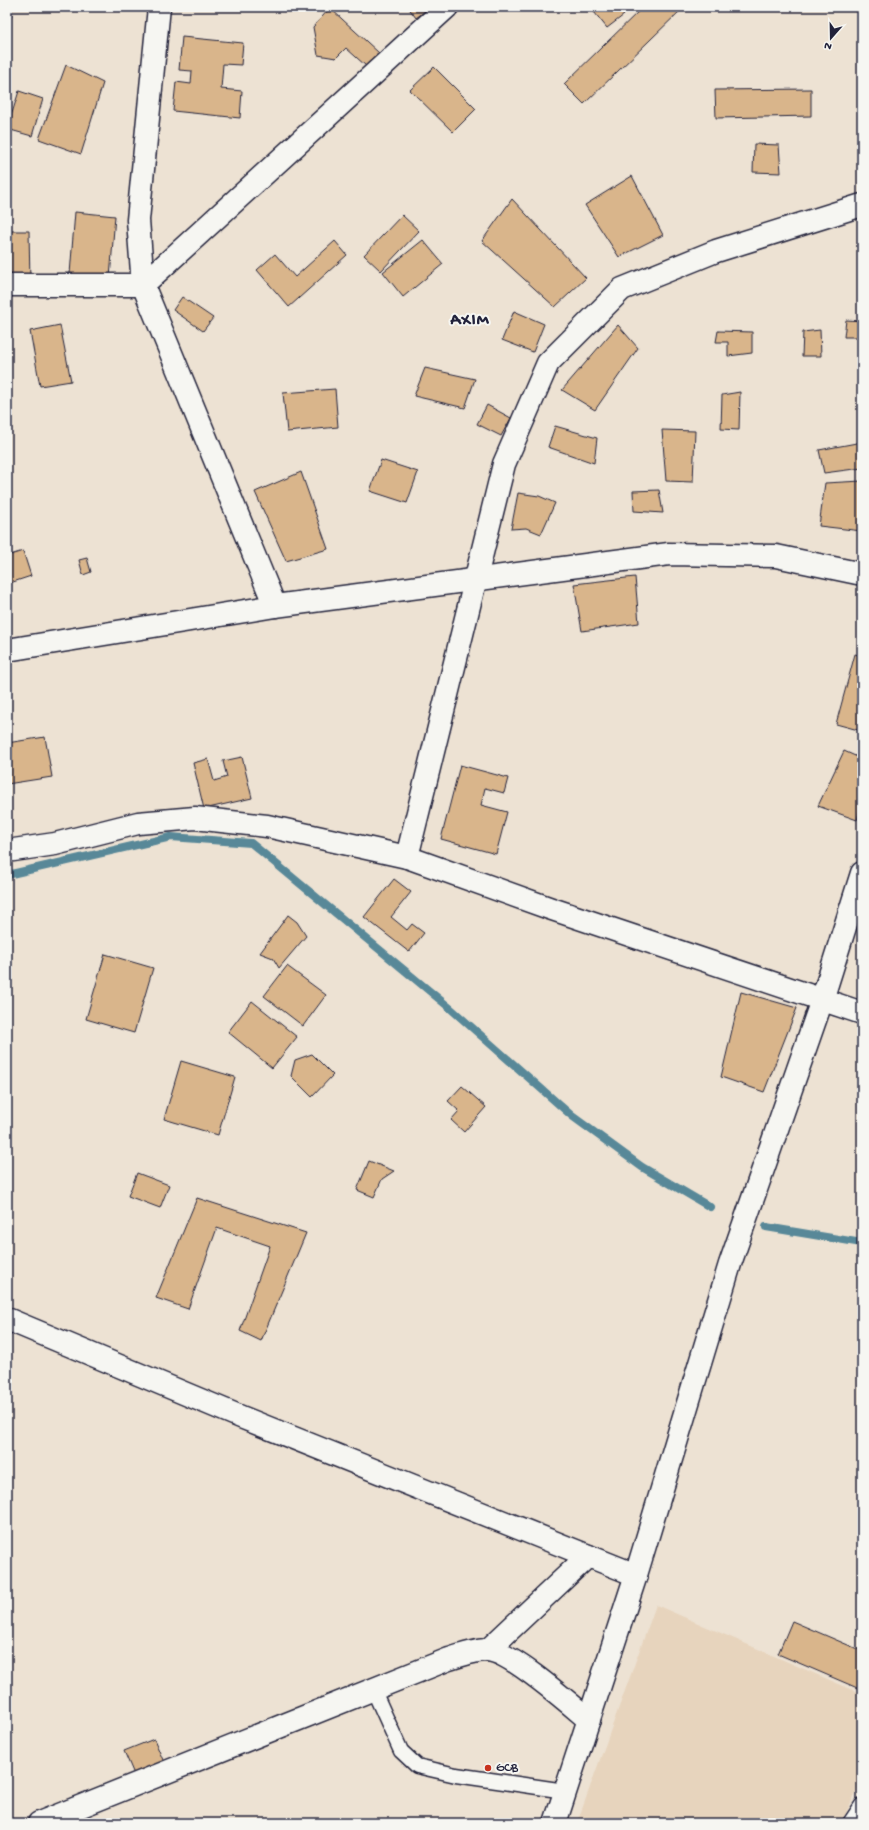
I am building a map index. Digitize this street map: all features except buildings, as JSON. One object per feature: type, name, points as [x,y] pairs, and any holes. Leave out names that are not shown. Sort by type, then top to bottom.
[{"type":"street","points":[[159,7],[138,220],[143,284],[275,606]]},
{"type":"street","points":[[7,285],[143,284],[447,7]]},
{"type":"street","points":[[407,857],[504,464],[548,363],[622,289],[716,251],[862,205]]},
{"type":"street","points":[[7,650],[275,606],[475,581],[669,554],[776,556],[862,574]]},
{"type":"street","points":[[7,851],[55,844],[138,823],[195,818],[267,826],[407,857],[549,908],[862,1013]]},
{"type":"street","points":[[555,1823],[636,1575],[730,1264],[822,1000],[862,873]]},
{"type":"street","points":[[7,1319],[241,1417],[636,1575]]},
{"type":"street","points":[[39,1823],[449,1659],[488,1650],[588,1556]]},
{"type":"street","points":[[488,1650],[502,1656],[535,1676],[589,1720]]},
{"type":"lane","points":[[373,1689],[401,1752],[417,1766],[456,1775],[565,1791]]},
{"type":"lane","points":[[850,1823],[862,1805]]},
{"type":"shaded area","points":[[656,1605],[862,1694],[862,1780],[841,1823],[577,1823]]},
{"type":"waterway","points":[[7,875],[171,837],[251,843],[450,1008],[572,1116],[642,1167],[710,1207]]},
{"type":"waterway","points":[[766,1227],[862,1243]]},
{"type":"place","name":"GCB","points":[[488,1768]]},
{"type":"district","name":"AXIM","points":[[470,321]]}]
